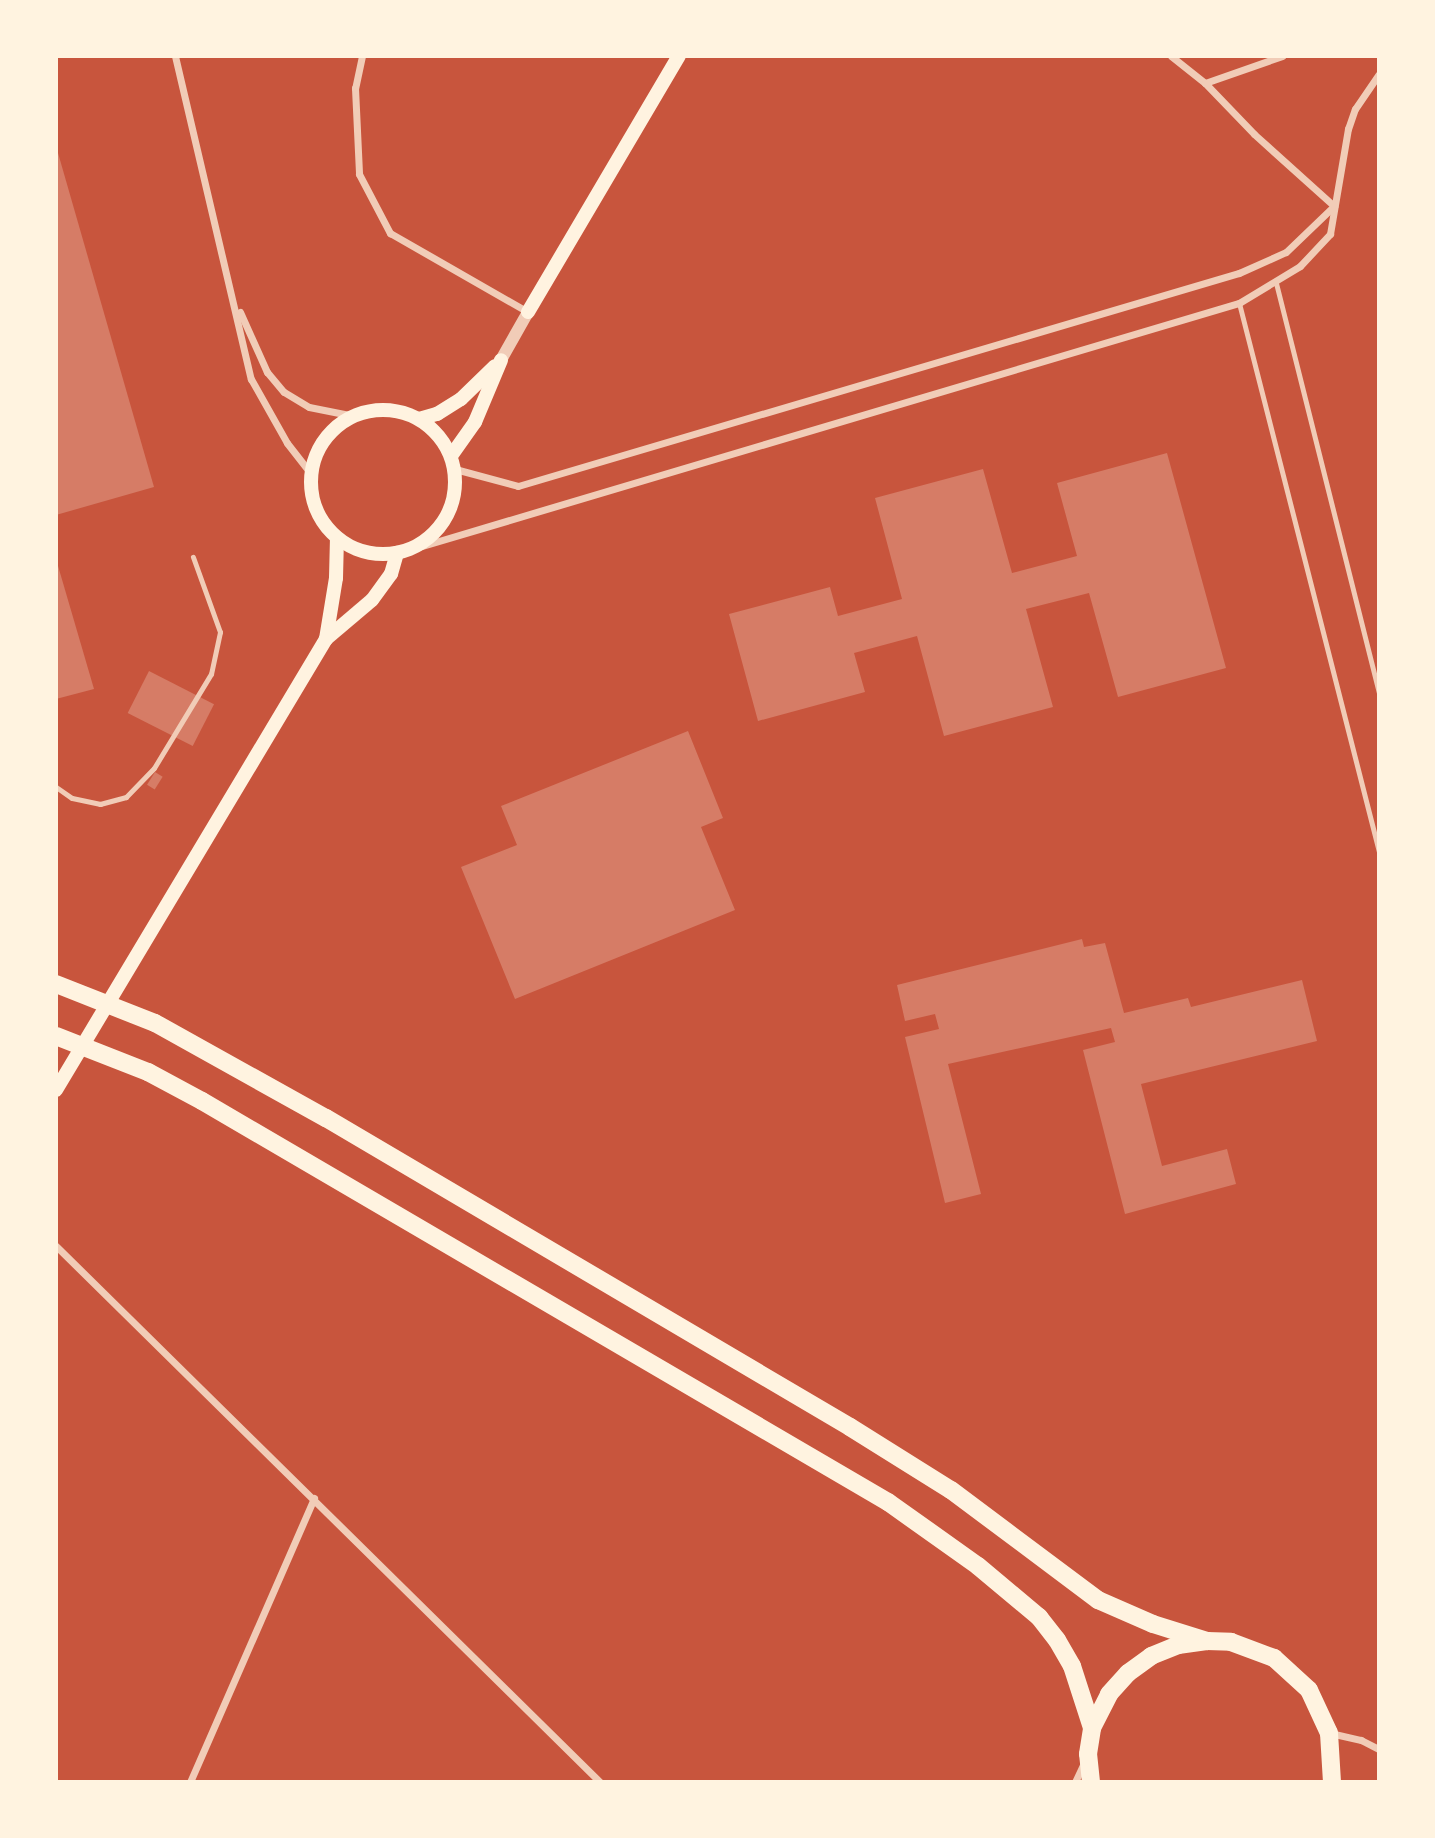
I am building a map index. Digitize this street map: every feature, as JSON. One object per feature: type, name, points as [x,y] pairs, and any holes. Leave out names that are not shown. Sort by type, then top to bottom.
[{"type":"main road","points":[[528,312],[678,56]]},
{"type":"main road","points":[[453,463],[475,422],[501,360]]},
{"type":"main road","points":[[419,419],[437,414],[461,399],[501,360]]},
{"type":"main road","points":[[376,410],[398,411],[419,419],[438,435],[453,463],[455,494],[447,517],[432,536],[412,549],[397,554],[376,554],[355,549],[337,538],[321,520],[313,498],[311,474],[318,450],[333,430],[354,416],[376,410]]},
{"type":"main road","points":[[326,639],[336,578],[337,538]]},
{"type":"main road","points":[[56,1090],[165,906],[246,779],[326,639],[372,600],[390,574],[397,554]]},
{"type":"main road","points":[[56,984],[155,1023],[302,1104],[850,1426],[951,1490],[1098,1600],[1143,1620],[1207,1641]]},
{"type":"main road","points":[[56,1036],[148,1073],[213,1107],[888,1502],[978,1566],[1039,1617],[1072,1666],[1092,1728]]},
{"type":"main road","points":[[1091,1782],[1088,1754],[1092,1728],[1109,1694],[1128,1672],[1152,1656],[1178,1645],[1207,1641],[1231,1642],[1253,1648],[1293,1673],[1321,1710],[1329,1732],[1332,1782]]},
{"type":"street","points":[[175,56],[251,380],[287,443],[311,474]]},
{"type":"street","points":[[362,56],[355,88],[359,174],[390,233],[528,312],[501,360]]},
{"type":"street","points":[[1171,56],[1205,83],[1254,134],[1334,206]]},
{"type":"street","points":[[1205,83],[1282,56]]},
{"type":"street","points":[[412,549],[1239,303],[1300,266],[1330,234],[1348,129],[1367,88],[1379,74]]},
{"type":"street","points":[[453,463],[518,486],[1263,265],[1286,252],[1334,206]]},
{"type":"street","points":[[234,299],[267,372],[284,392],[309,407],[354,416]]},
{"type":"street","points":[[56,1246],[600,1782]]},
{"type":"street","points":[[190,1782],[314,1498]]},
{"type":"street","points":[[1329,1732],[1379,1749]]},
{"type":"street","points":[[1074,1782],[1088,1754]]},
{"type":"lane","points":[[1276,283],[1379,693]]},
{"type":"lane","points":[[1239,303],[1379,852]]},
{"type":"lane","points":[[56,787],[72,798],[100,804],[126,797],[155,768],[211,674],[220,632],[193,557]]},
{"type":"building","points":[[56,146],[154,487],[56,515]]},
{"type":"building","points":[[1167,453],[1226,668],[1118,697],[1089,593],[1026,609],[1053,707],[944,736],[917,636],[854,653],[865,692],[758,721],[729,614],[830,587],[838,616],[902,599],[875,498],[983,469],[1012,573],[1077,556],[1057,483]]},
{"type":"building","points":[[56,559],[94,689],[56,699]]},
{"type":"building","points":[[149,671],[214,704],[193,746],[128,713]]},
{"type":"building","points":[[688,731],[723,818],[701,827],[735,910],[515,999],[461,867],[517,845],[501,806]]},
{"type":"building","points":[[155,772],[163,777],[155,789],[147,785]]},
{"type":"building","points":[[1082,939],[1084,947],[1105,943],[1124,1013],[1188,998],[1191,1007],[1302,980],[1317,1041],[1141,1084],[1162,1166],[1227,1149],[1236,1184],[1125,1214],[1083,1050],[1115,1042],[1111,1028],[948,1064],[981,1194],[945,1203],[905,1037],[939,1029],[935,1014],[905,1021],[897,985]]}]
